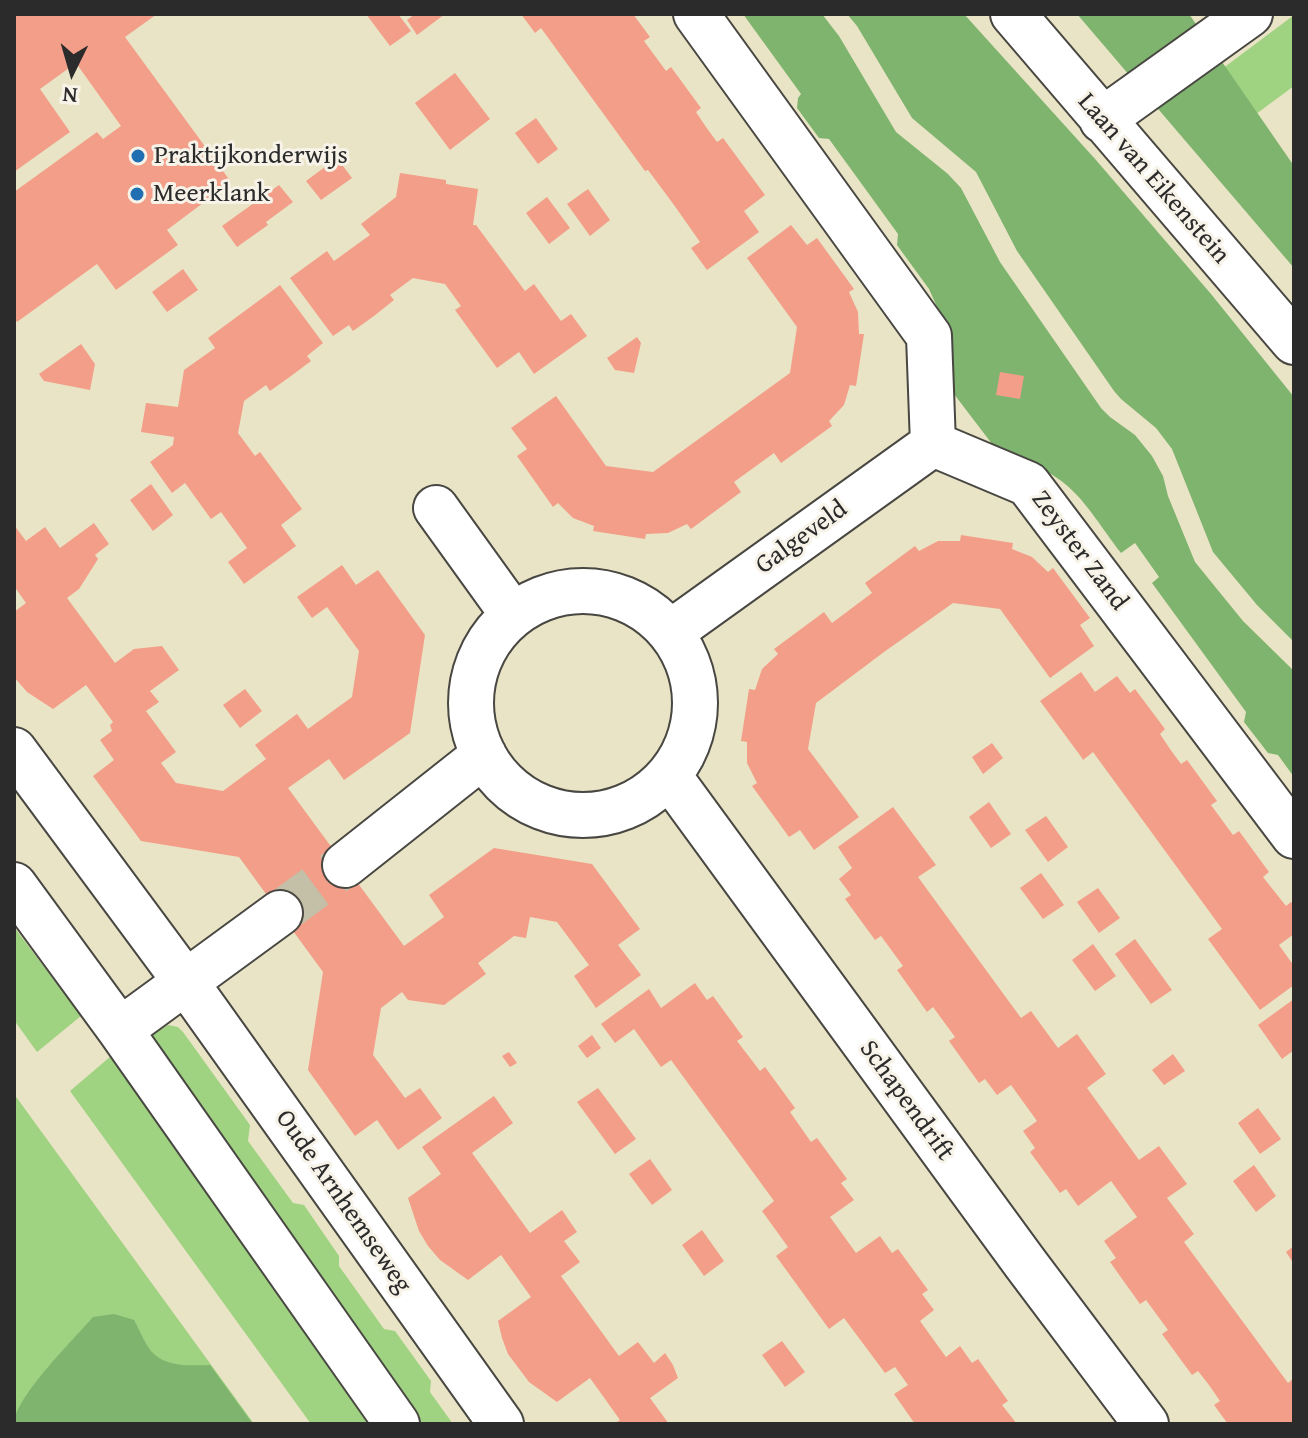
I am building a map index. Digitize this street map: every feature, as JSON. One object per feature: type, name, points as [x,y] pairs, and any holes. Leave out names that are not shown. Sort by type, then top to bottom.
[{"type":"street","points":[[696,14],[929,336],[933,444]]},
{"type":"street","name":"Laan van Eikenstein","points":[[1013,14],[1294,342]]},
{"type":"street","points":[[1102,120],[1250,14]]},
{"type":"street","name":"Galgeveld","points":[[671,632],[933,444]]},
{"type":"street","name":"Zeyster Zand","points":[[933,444],[1028,484],[1294,836]]},
{"type":"street","points":[[436,508],[513,615]]},
{"type":"street","points":[[578,591],[613,594],[645,608],[671,632],[690,666],[696,705],[689,743],[669,776],[641,800],[607,814],[571,815],[536,806],[506,785],[484,755],[471,719],[473,680],[487,644],[513,615],[543,598],[578,591]]},
{"type":"street","name":"Oude Arnhemseweg","points":[[14,750],[185,981],[501,1424]]},
{"type":"street","points":[[345,865],[484,755]]},
{"type":"street","name":"Schapendrift","points":[[669,776],[1146,1424]]},
{"type":"street","points":[[14,885],[120,1030],[397,1424]]},
{"type":"street","points":[[120,1030],[280,913]]},
{"type":"green space","points":[[743,14],[822,14],[839,36],[896,132],[961,188],[1000,262],[1101,408],[1135,435],[1152,456],[1163,476],[1195,562],[1243,621],[1294,671],[1294,777],[1278,755],[1268,753],[1244,722],[1246,712],[1152,583],[1159,577],[1135,543],[1121,553],[1084,503],[1059,479],[1044,470],[1002,457],[941,377],[942,318],[929,289],[897,245],[898,234],[829,139],[819,138],[797,108],[801,94]]},
{"type":"green space","points":[[847,14],[964,14],[1096,160],[1294,397],[1294,642],[1257,605],[1213,552],[1172,449],[1156,428],[1114,391],[1017,251],[976,172],[912,118]]},
{"type":"green space","points":[[1077,14],[1189,14],[1294,166],[1294,268]]},
{"type":"green space","points":[[1294,15],[1294,86],[1256,114],[1222,69]]},
{"type":"green space","points":[[14,927],[81,1016],[37,1052],[14,1020]]},
{"type":"green space","points":[[168,1025],[178,1027],[183,1032],[250,1125],[248,1141],[293,1203],[304,1205],[339,1256],[339,1266],[384,1329],[395,1331],[431,1381],[430,1392],[453,1424],[418,1424],[295,1241],[151,1041],[151,1035]]},
{"type":"green space","points":[[111,1056],[368,1424],[311,1424],[70,1091]]},
{"type":"green space","points":[[14,1094],[228,1388],[254,1424],[14,1424]]},
{"type":"green space","points":[[114,1314],[134,1320],[148,1347],[167,1362],[210,1365],[253,1424],[14,1424],[34,1384],[93,1317]]},
{"type":"building","name":"Praktijkonderwijs","points":[[14,14],[157,14],[125,37],[231,182],[167,230],[178,245],[116,290],[97,264],[17,322],[14,318],[14,192],[97,132],[103,139],[121,126],[76,63],[40,89],[70,132],[14,172]]},
{"type":"building","points":[[366,14],[398,14],[411,31],[390,46]]},
{"type":"building","points":[[415,14],[445,14],[417,35],[407,20]]},
{"type":"building","points":[[521,14],[633,14],[650,37],[644,41],[666,71],[671,67],[701,108],[696,112],[706,127],[717,142],[723,138],[765,195],[744,211],[759,232],[707,270],[691,248],[700,242],[674,205],[648,170],[645,171],[541,28],[535,33]]},
{"type":"building","points":[[455,73],[490,119],[450,150],[415,103]]},
{"type":"building","points":[[536,118],[558,149],[538,164],[515,133]]},
{"type":"building","points":[[337,158],[352,178],[321,200],[306,181]]},
{"type":"building","points":[[400,173],[478,189],[473,225],[525,291],[534,284],[561,321],[571,314],[587,336],[534,374],[519,352],[497,368],[455,310],[461,306],[445,284],[413,278],[390,295],[394,300],[374,316],[353,331],[349,325],[333,336],[290,278],[327,251],[334,261],[370,235],[361,224],[396,197]]},
{"type":"building","points":[[279,185],[293,202],[237,247],[222,226]]},
{"type":"building","points":[[588,189],[610,220],[590,236],[567,204]]},
{"type":"building","points":[[547,197],[570,228],[549,244],[526,213]]},
{"type":"building","points":[[791,225],[807,245],[817,238],[854,289],[849,292],[858,312],[859,334],[864,334],[856,386],[850,385],[844,405],[829,421],[832,426],[781,463],[774,453],[734,482],[741,492],[691,529],[687,524],[668,533],[646,534],[645,539],[593,531],[594,526],[573,518],[558,503],[553,507],[517,456],[527,449],[511,428],[556,396],[606,466],[653,472],[790,373],[797,327],[747,258]]},
{"type":"building","points":[[183,269],[198,290],[167,312],[152,292]]},
{"type":"building","points":[[280,285],[323,343],[307,356],[311,361],[291,376],[270,391],[266,385],[244,401],[238,433],[255,456],[260,452],[302,509],[281,525],[296,546],[244,584],[228,562],[247,548],[221,512],[211,519],[185,483],[172,493],[150,462],[173,445],[174,437],[141,432],[146,403],[178,407],[184,370],[215,348],[208,338]]},
{"type":"building","points":[[637,337],[641,343],[634,373],[615,370],[607,358]]},
{"type":"building","points":[[81,344],[95,364],[90,390],[44,381],[39,374]]},
{"type":"building","points":[[1000,372],[1024,376],[1020,399],[996,395]]},
{"type":"building","points":[[151,484],[173,515],[153,531],[130,500]]},
{"type":"building","points":[[94,523],[109,544],[95,555],[98,559],[79,589],[67,598],[115,663],[134,649],[162,646],[179,670],[150,691],[159,702],[146,711],[176,752],[161,763],[176,783],[223,791],[266,759],[255,745],[297,714],[308,729],[352,697],[359,651],[327,607],[312,618],[297,597],[342,565],[356,585],[378,570],[425,635],[410,733],[344,780],[329,759],[288,788],[404,946],[444,917],[429,895],[494,848],[592,864],[640,929],[618,945],[641,975],[596,1008],[574,976],[589,965],[557,922],[530,917],[526,938],[514,936],[478,963],[486,974],[444,1005],[408,1000],[402,992],[381,1008],[373,1055],[405,1098],[420,1088],[442,1118],[398,1150],[377,1120],[355,1136],[308,1070],[323,972],[239,857],[141,841],[93,776],[114,760],[100,740],[112,731],[110,725],[113,722],[86,685],[53,709],[27,692],[14,677],[14,612],[26,603],[14,586],[14,525],[26,541],[45,527],[60,548]]},
{"type":"building","points":[[961,535],[1013,543],[1012,549],[1032,557],[1048,572],[1053,568],[1090,618],[1080,625],[1094,646],[1050,678],[1000,609],[953,603],[884,652],[816,703],[808,749],[859,817],[814,850],[800,830],[789,837],[752,786],[757,783],[747,763],[747,742],[741,741],[749,689],[755,690],[762,669],[778,654],[774,649],[824,612],[832,623],[872,593],[865,583],[915,546],[919,551],[938,541],[960,541]]},
{"type":"building","points":[[1081,672],[1095,692],[1117,676],[1130,693],[1135,689],[1165,729],[1160,734],[1170,749],[1181,764],[1187,760],[1217,801],[1211,805],[1233,835],[1239,831],[1269,872],[1263,877],[1286,906],[1291,902],[1294,906],[1294,934],[1279,945],[1294,966],[1294,985],[1260,1010],[1208,939],[1222,929],[1093,752],[1083,760],[1040,701]]},
{"type":"building","points":[[245,689],[262,711],[240,728],[223,705]]},
{"type":"building","points":[[992,743],[1003,758],[983,774],[972,757]]},
{"type":"building","points":[[989,802],[1011,834],[991,848],[969,817]]},
{"type":"building","points":[[893,807],[936,865],[918,877],[1021,1018],[1031,1011],[1058,1048],[1077,1034],[1106,1074],[1087,1088],[1139,1160],[1159,1146],[1187,1184],[1167,1198],[1194,1234],[1184,1242],[1288,1383],[1294,1378],[1294,1424],[1228,1424],[1214,1405],[1220,1401],[1209,1385],[1198,1371],[1192,1375],[1162,1334],[1168,1330],[1146,1300],[1140,1304],[1110,1262],[1116,1258],[1104,1241],[1137,1217],[1111,1181],[1078,1206],[1066,1189],[1060,1193],[1030,1152],[1035,1148],[1023,1131],[1037,1121],[1011,1085],[997,1095],[985,1079],[979,1083],[949,1041],[955,1037],[933,1007],[927,1012],[897,970],[903,966],[881,936],[875,940],[845,899],[851,895],[839,879],[852,868],[838,847]]},
{"type":"building","points":[[1046,816],[1068,847],[1048,862],[1025,830]]},
{"type":"building","points":[[1041,873],[1064,905],[1043,919],[1020,888]]},
{"type":"building","points":[[1098,888],[1120,918],[1099,933],[1077,902]]},
{"type":"building","points":[[1135,939],[1172,990],[1151,1004],[1115,954]]},
{"type":"building","points":[[1093,944],[1116,976],[1095,991],[1072,960]]},
{"type":"building","points":[[695,983],[707,1000],[713,996],[743,1037],[737,1041],[760,1071],[765,1067],[795,1108],[790,1112],[811,1142],[817,1138],[847,1179],[841,1183],[854,1200],[830,1217],[856,1253],[880,1236],[892,1253],[898,1249],[928,1290],[922,1294],[934,1310],[920,1321],[946,1357],[960,1346],[972,1363],[978,1359],[1008,1401],[1002,1405],[1017,1424],[915,1424],[894,1394],[908,1385],[895,1367],[885,1373],[844,1318],[829,1329],[776,1256],[788,1247],[762,1211],[774,1201],[671,1060],[661,1067],[634,1029],[615,1043],[601,1024],[649,989],[661,1008]]},
{"type":"building","points":[[1294,999],[1294,1050],[1282,1059],[1258,1025]]},
{"type":"building","points":[[592,1035],[601,1048],[587,1058],[578,1046]]},
{"type":"building","points":[[509,1052],[517,1063],[510,1067],[502,1056]]},
{"type":"building","points":[[1173,1054],[1185,1071],[1164,1085],[1152,1070]]},
{"type":"building","points":[[598,1088],[636,1139],[615,1154],[577,1102]]},
{"type":"building","points":[[494,1096],[513,1123],[472,1153],[530,1233],[562,1210],[577,1232],[564,1241],[580,1262],[561,1276],[619,1356],[638,1342],[654,1363],[665,1353],[678,1378],[650,1398],[669,1424],[614,1424],[620,1420],[590,1378],[557,1402],[529,1382],[508,1354],[498,1321],[531,1297],[501,1255],[468,1280],[440,1260],[419,1231],[408,1198],[441,1174],[422,1147]]},
{"type":"building","points":[[1258,1108],[1281,1139],[1260,1154],[1238,1123]]},
{"type":"building","points":[[650,1159],[672,1190],[652,1205],[629,1174]]},
{"type":"building","points":[[1254,1165],[1276,1196],[1256,1212],[1233,1181]]},
{"type":"building","points":[[702,1230],[724,1261],[704,1276],[682,1245]]},
{"type":"building","points":[[1294,1246],[1294,1264],[1286,1252]]},
{"type":"building","points":[[782,1341],[805,1372],[785,1387],[762,1355]]},
{"type":"tunnel","points":[[280,913],[345,865]]},
{"type":"place","name":"Praktijkonderwijs","points":[[138,156]]},
{"type":"place","name":"Meerklank","points":[[137,194]]}]
